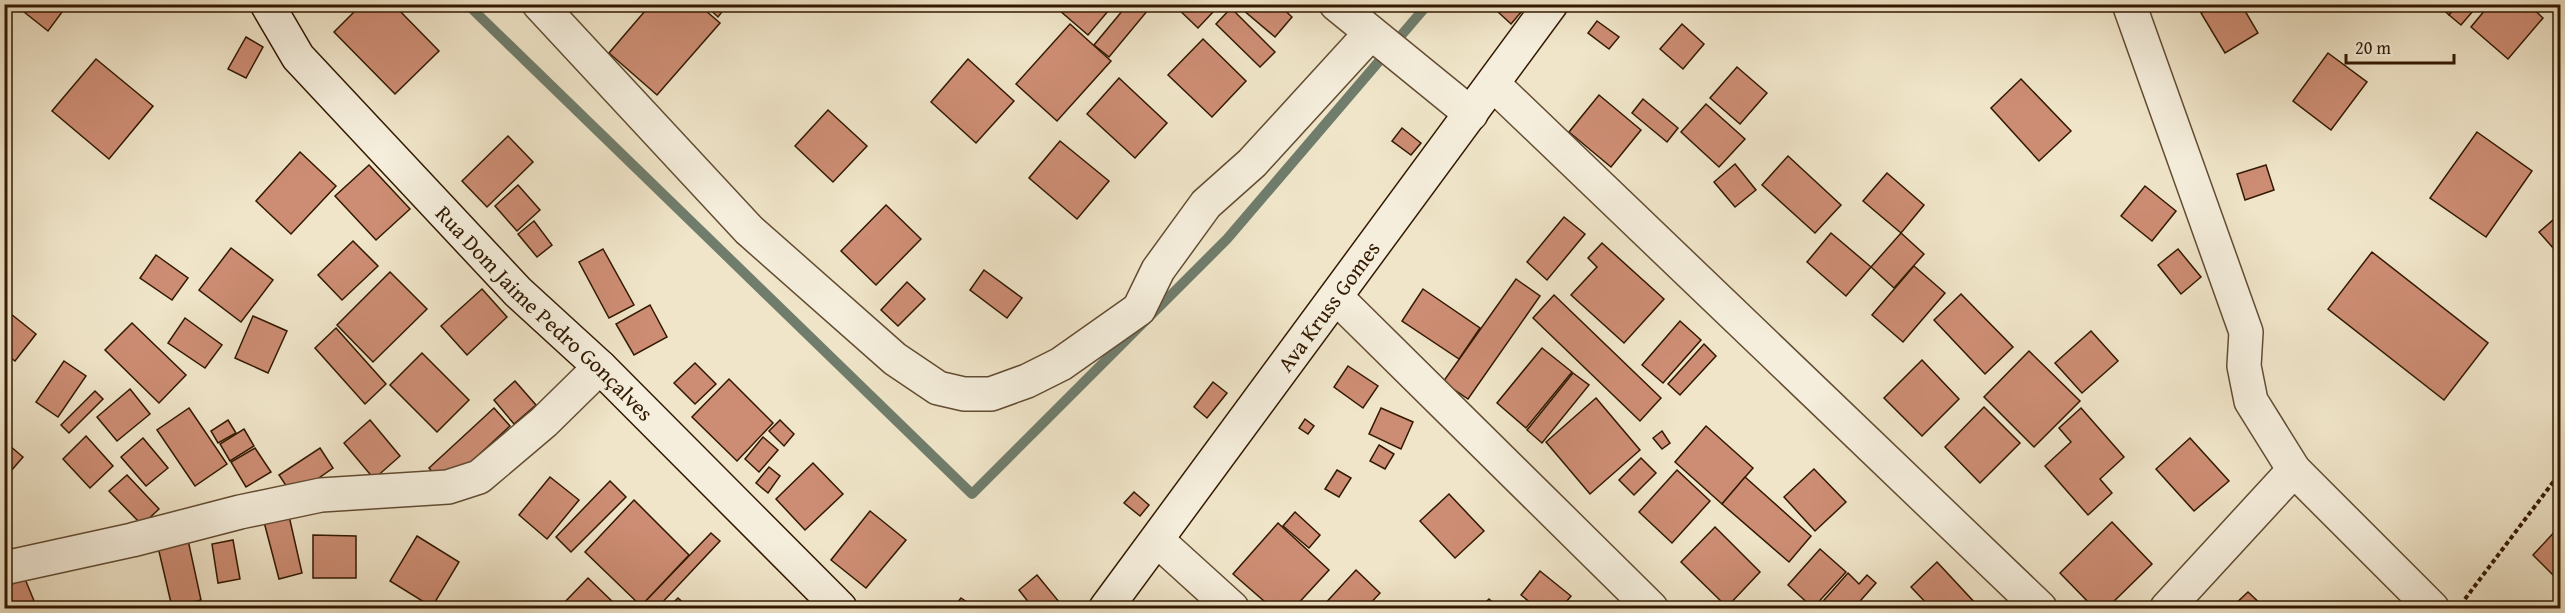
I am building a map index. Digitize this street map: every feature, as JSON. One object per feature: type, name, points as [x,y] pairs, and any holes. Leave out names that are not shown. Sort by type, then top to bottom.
[{"type":"street","name":"Rua Dom Jaime Pedro Gonçalves","points":[[267,4],[298,57],[518,292],[600,367],[840,609]]},
{"type":"street","points":[[539,4],[749,230],[895,359],[938,388],[964,394],[991,394],[1035,377],[1061,364],[1139,309],[1158,270],[1206,204],[1252,163],[1371,33]]},
{"type":"street","points":[[1336,4],[1471,114]]},
{"type":"street","name":"Ava Kruss Gomes","points":[[1106,609],[1551,4]]},
{"type":"street","points":[[2129,4],[2246,332],[2244,366],[2251,401],[2294,470],[2432,609]]},
{"type":"street","points":[[1493,84],[2040,609]]},
{"type":"street","points":[[1336,297],[1651,609]]},
{"type":"street","points":[[4,568],[321,495],[448,487],[479,477],[544,422],[600,367]]},
{"type":"street","points":[[2168,609],[2294,470]]},
{"type":"street","points":[[1157,540],[1232,609]]},
{"type":"path","points":[[2464,599],[2560,473]]},
{"type":"building","points":[[14,4],[68,4],[48,31]]},
{"type":"building","points":[[362,4],[393,4],[439,51],[395,94],[334,32]]},
{"type":"building","points":[[651,4],[698,4],[720,23],[657,95],[609,53]]},
{"type":"building","points":[[704,4],[728,4],[718,17]]},
{"type":"building","points":[[1052,4],[1114,4],[1088,35]]},
{"type":"building","points":[[1128,4],[1153,4],[1109,57],[1094,45]]},
{"type":"building","points":[[1173,4],[1205,4],[1213,12],[1198,28]]},
{"type":"building","points":[[1236,4],[1278,4],[1292,17],[1275,37]]},
{"type":"building","points":[[1503,4],[1528,4],[1511,24],[1497,11]]},
{"type":"building","points":[[2215,4],[2241,4],[2258,33],[2225,53],[2201,13]]},
{"type":"building","points":[[2437,4],[2458,4],[2449,15]]},
{"type":"building","points":[[2458,4],[2479,4],[2461,25],[2449,15]]},
{"type":"building","points":[[2490,4],[2528,4],[2543,18],[2508,59],[2471,27]]},
{"type":"building","points":[[1231,8],[1275,52],[1260,67],[1216,24]]},
{"type":"building","points":[[1597,21],[1619,37],[1609,49],[1588,33]]},
{"type":"building","points":[[1070,24],[1111,61],[1057,121],[1016,84]]},
{"type":"building","points":[[1682,24],[1704,44],[1683,69],[1660,49]]},
{"type":"building","points":[[246,37],[263,47],[246,78],[228,69]]},
{"type":"building","points":[[1203,39],[1246,81],[1212,117],[1168,75]]},
{"type":"building","points":[[2328,53],[2367,82],[2331,130],[2293,101]]},
{"type":"building","points":[[96,59],[153,106],[109,159],[52,111]]},
{"type":"building","points":[[968,59],[1014,101],[976,143],[931,102]]},
{"type":"building","points":[[1737,67],[1767,93],[1740,124],[1710,98]]},
{"type":"building","points":[[1119,78],[1167,123],[1135,158],[1087,114]]},
{"type":"building","points":[[2021,79],[2071,131],[2039,161],[1991,108]]},
{"type":"building","points":[[1599,95],[1641,130],[1611,167],[1569,132]]},
{"type":"building","points":[[1643,99],[1678,128],[1667,142],[1632,113]]},
{"type":"building","points":[[1706,104],[1745,139],[1719,167],[1681,132]]},
{"type":"building","points":[[828,110],[867,146],[833,182],[795,146]]},
{"type":"building","points":[[1402,128],[1421,143],[1411,155],[1392,141]]},
{"type":"building","points":[[2477,132],[2532,171],[2486,237],[2430,198]]},
{"type":"building","points":[[508,136],[533,162],[487,207],[462,181]]},
{"type":"building","points":[[1060,141],[1109,181],[1077,219],[1029,178]]},
{"type":"building","points":[[300,152],[336,186],[291,234],[256,201]]},
{"type":"building","points":[[1788,156],[1841,205],[1815,233],[1762,185]]},
{"type":"building","points":[[1735,164],[1756,190],[1735,207],[1714,182]]},
{"type":"building","points":[[369,165],[410,209],[376,240],[335,196]]},
{"type":"building","points":[[2266,165],[2274,190],[2245,200],[2237,174]]},
{"type":"building","points":[[1887,173],[1924,205],[1901,233],[1863,201]]},
{"type":"building","points":[[518,185],[540,210],[517,231],[495,206]]},
{"type":"building","points":[[2145,186],[2176,211],[2152,241],[2121,216]]},
{"type":"building","points":[[886,205],[921,239],[876,285],[841,251]]},
{"type":"building","points":[[2560,214],[2560,244],[2554,249],[2539,232]]},
{"type":"building","points":[[1564,217],[1585,234],[1547,280],[1527,262]]},
{"type":"building","points":[[534,221],[552,245],[537,257],[518,234]]},
{"type":"building","points":[[1831,233],[1871,267],[1846,296],[1807,262]]},
{"type":"building","points":[[1901,233],[1924,254],[1894,288],[1871,267]]},
{"type":"building","points":[[353,241],[378,266],[342,300],[318,275]]},
{"type":"building","points":[[1602,243],[1664,299],[1624,343],[1571,295],[1597,267],[1588,258]]},
{"type":"building","points":[[231,248],[273,280],[241,322],[199,290]]},
{"type":"building","points":[[603,249],[634,305],[609,318],[579,262]]},
{"type":"building","points":[[2178,249],[2201,277],[2181,294],[2158,265]]},
{"type":"building","points":[[2372,252],[2488,343],[2444,400],[2328,309]]},
{"type":"building","points":[[156,255],[188,278],[172,300],[140,278]]},
{"type":"building","points":[[1914,266],[1945,293],[1903,342],[1872,315]]},
{"type":"building","points":[[984,270],[1022,298],[1007,318],[970,290]]},
{"type":"building","points":[[390,272],[427,309],[373,362],[337,325]]},
{"type":"building","points":[[1516,279],[1540,296],[1468,399],[1443,382]]},
{"type":"building","points":[[907,282],[925,299],[898,326],[881,310]]},
{"type":"building","points":[[482,289],[507,317],[467,355],[441,326]]},
{"type":"building","points":[[1423,289],[1480,328],[1459,359],[1402,321]]},
{"type":"building","points":[[1961,294],[2013,347],[1985,374],[1934,320]]},
{"type":"building","points":[[1554,295],[1661,398],[1640,421],[1533,318]]},
{"type":"building","points":[[650,305],[667,337],[634,355],[616,324]]},
{"type":"building","points":[[6,310],[36,334],[15,361],[4,353]]},
{"type":"building","points":[[253,316],[287,331],[268,373],[235,358]]},
{"type":"building","points":[[185,318],[222,345],[205,368],[168,343]]},
{"type":"building","points":[[1680,321],[1701,340],[1663,383],[1642,365]]},
{"type":"building","points":[[132,323],[186,375],[159,403],[105,350]]},
{"type":"building","points":[[336,328],[386,384],[365,404],[315,348]]},
{"type":"building","points":[[2091,331],[2118,361],[2082,393],[2055,363]]},
{"type":"building","points":[[1704,344],[1716,356],[1680,395],[1668,384]]},
{"type":"building","points":[[1542,348],[1572,372],[1526,428],[1497,403]]},
{"type":"building","points":[[2029,351],[2080,401],[2034,447],[1984,397]]},
{"type":"building","points":[[422,353],[469,400],[437,432],[390,385]]},
{"type":"building","points":[[1922,360],[1959,399],[1922,436],[1884,398]]},
{"type":"building","points":[[64,361],[86,376],[58,417],[36,402]]},
{"type":"building","points":[[695,363],[716,384],[695,404],[674,383]]},
{"type":"building","points":[[1348,366],[1378,386],[1363,408],[1334,387]]},
{"type":"building","points":[[1573,373],[1589,385],[1542,443],[1527,430]]},
{"type":"building","points":[[729,379],[773,423],[737,461],[692,417]]},
{"type":"building","points":[[515,381],[536,405],[514,424],[494,400]]},
{"type":"building","points":[[1213,382],[1227,393],[1207,418],[1194,407]]},
{"type":"building","points":[[130,389],[150,414],[117,441],[97,417]]},
{"type":"building","points":[[95,391],[103,399],[69,433],[61,425]]},
{"type":"building","points":[[1596,398],[1640,450],[1590,494],[1546,442]]},
{"type":"building","points":[[1984,407],[2020,443],[1980,483],[1945,447]]},
{"type":"building","points":[[189,408],[227,464],[195,486],[157,430]]},
{"type":"building","points":[[494,408],[510,426],[445,486],[429,468]]},
{"type":"building","points":[[1381,408],[1413,422],[1401,449],[1369,434]]},
{"type":"building","points":[[2081,408],[2124,457],[2100,479],[2112,493],[2088,515],[2045,466],[2071,442],[2059,428]]},
{"type":"building","points":[[1305,419],[1314,426],[1308,434],[1299,428]]},
{"type":"building","points":[[228,420],[236,433],[218,443],[211,431]]},
{"type":"building","points":[[370,420],[400,456],[374,479],[344,443]]},
{"type":"building","points":[[780,420],[794,434],[784,446],[769,431]]},
{"type":"building","points":[[1706,426],[1753,468],[1722,504],[1675,462]]},
{"type":"building","points":[[244,429],[254,446],[230,461],[220,444]]},
{"type":"building","points":[[1662,431],[1670,443],[1662,449],[1653,438]]},
{"type":"building","points":[[86,436],[113,466],[90,488],[63,459]]},
{"type":"building","points":[[763,437],[778,450],[759,472],[745,459]]},
{"type":"building","points":[[143,438],[168,468],[146,486],[121,457]]},
{"type":"building","points":[[2190,438],[2229,481],[2194,511],[2156,469]]},
{"type":"building","points":[[4,441],[23,457],[4,479]]},
{"type":"building","points":[[1379,445],[1394,454],[1385,469],[1370,461]]},
{"type":"building","points":[[255,448],[271,472],[246,487],[231,462]]},
{"type":"building","points":[[320,448],[333,468],[293,496],[279,475]]},
{"type":"building","points":[[1641,458],[1656,473],[1634,495],[1619,480]]},
{"type":"building","points":[[813,463],[843,494],[805,530],[776,499]]},
{"type":"building","points":[[769,467],[780,476],[768,493],[756,483]]},
{"type":"building","points":[[1814,469],[1846,502],[1815,531],[1784,497]]},
{"type":"building","points":[[1337,470],[1351,478],[1339,497],[1325,489]]},
{"type":"building","points":[[1677,470],[1710,501],[1672,543],[1639,512]]},
{"type":"building","points":[[127,475],[159,509],[142,525],[109,491]]},
{"type":"building","points":[[550,477],[579,500],[547,539],[519,515]]},
{"type":"building","points":[[1745,477],[1811,536],[1789,562],[1722,504]]},
{"type":"building","points":[[610,481],[626,497],[571,552],[556,537]]},
{"type":"building","points":[[1134,492],[1149,505],[1140,516],[1124,503]]},
{"type":"building","points":[[1449,494],[1484,531],[1455,558],[1420,521]]},
{"type":"building","points":[[634,500],[689,555],[641,606],[585,552]]},
{"type":"building","points":[[870,511],[906,540],[866,588],[831,560]]},
{"type":"building","points":[[1295,512],[1320,535],[1309,548],[1283,526]]},
{"type":"building","points":[[289,516],[302,573],[279,579],[264,522]]},
{"type":"building","points":[[2112,522],[2152,564],[2107,608],[2094,608],[2060,573]]},
{"type":"building","points":[[1278,523],[1329,570],[1294,608],[1272,608],[1233,574]]},
{"type":"building","points":[[2560,526],[2560,582],[2533,555]]},
{"type":"building","points":[[1715,527],[1760,572],[1727,607],[1681,562]]},
{"type":"building","points":[[711,533],[720,541],[657,608],[639,608]]},
{"type":"building","points":[[313,535],[356,536],[356,578],[313,578]]},
{"type":"building","points":[[417,536],[459,562],[432,607],[390,581]]},
{"type":"building","points":[[188,540],[201,600],[172,607],[158,547]]},
{"type":"building","points":[[233,540],[240,579],[218,583],[212,544]]},
{"type":"building","points":[[1820,549],[1846,572],[1813,608],[1788,585]]},
{"type":"building","points":[[1937,562],[1977,605],[1973,608],[1931,608],[1911,587]]},
{"type":"building","points":[[1356,570],[1380,593],[1366,608],[1321,608]]},
{"type":"building","points":[[1540,571],[1571,596],[1561,608],[1537,608],[1521,595]]},
{"type":"building","points":[[1848,573],[1859,584],[1867,575],[1876,583],[1854,608],[1817,608]]},
{"type":"building","points":[[1037,575],[1060,603],[1053,608],[1033,608],[1019,590]]},
{"type":"building","points":[[588,578],[619,608],[559,608]]},
{"type":"building","points":[[25,579],[37,608],[4,608],[4,587]]},
{"type":"building","points":[[2248,592],[2265,608],[2231,608]]},
{"type":"building","points":[[678,598],[689,608],[668,608]]},
{"type":"building","points":[[961,598],[976,608],[953,608]]},
{"type":"building","points":[[1489,599],[1499,608],[1480,608]]},
{"type":"waterway","points":[[467,4],[972,494],[1227,239],[1428,4]]}]
